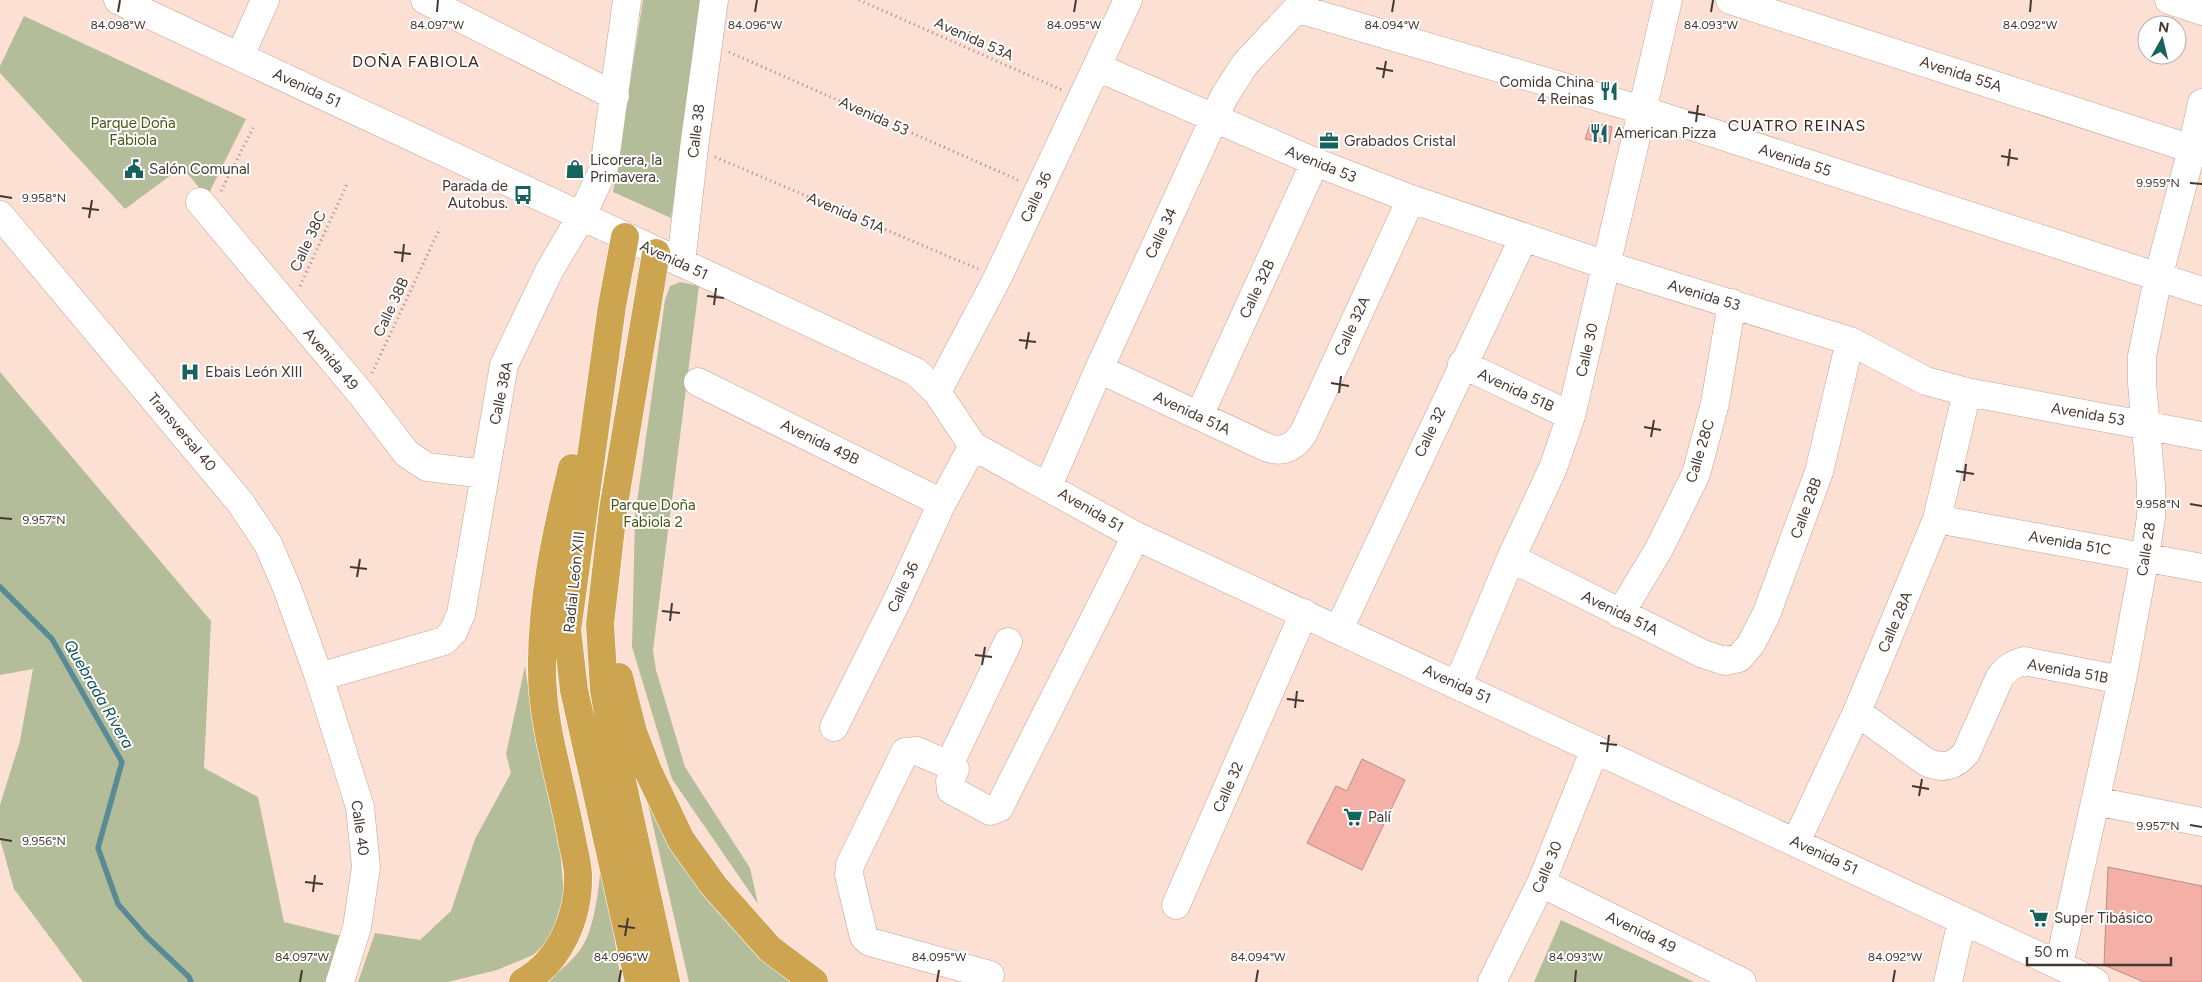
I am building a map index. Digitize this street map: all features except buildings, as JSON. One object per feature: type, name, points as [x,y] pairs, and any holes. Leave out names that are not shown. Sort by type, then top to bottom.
[{"type":"highway","name":"Radial León XIII","points":[[625,237],[612,306],[567,630],[576,699],[639,982]]},
{"type":"highway","name":"Radial León XIII","points":[[656,252],[614,510],[600,624],[604,690],[611,731],[666,982]]},
{"type":"highway","points":[[523,982],[548,961],[562,944],[576,900],[578,875],[550,737],[542,670],[547,590],[568,485],[612,306]]},
{"type":"highway","points":[[614,510],[616,658],[620,688],[633,732],[648,771],[681,840],[714,886],[770,949],[814,982]]},
{"type":"street","name":"Avenida 51","points":[[118,0],[150,7],[240,56],[916,372],[937,392],[973,446],[1136,536],[1458,684],[2094,982]]},
{"type":"street","points":[[240,56],[265,0]]},
{"type":"street","points":[[425,0],[615,96]]},
{"type":"street","name":"Calle 38A","points":[[319,677],[444,641],[453,632],[461,614],[504,365],[549,272],[581,217],[604,168],[627,0]]},
{"type":"street","name":"Calle 38","points":[[681,263],[714,0]]},
{"type":"street","name":"Calle 36","points":[[937,392],[998,278],[1080,98],[1097,67],[1128,0]]},
{"type":"street","name":"Calle 30","points":[[1458,684],[1511,558],[1553,468],[1571,416],[1668,0]]},
{"type":"street","name":"Avenida 55A","points":[[1730,0],[2192,149]]},
{"type":"street","points":[[2169,0],[2202,11]]},
{"type":"street","name":"Avenida 55","points":[[1302,4],[1642,110],[2202,291]]},
{"type":"street","name":"Calle 34","points":[[1048,486],[1099,369],[1231,84],[1245,64],[1302,4]]},
{"type":"street","name":"Avenida 53","points":[[1097,67],[1178,90],[1214,119],[1315,162],[1411,199],[1606,266],[1732,303],[1850,341],[1926,380],[1967,392],[2202,436]]},
{"type":"street","name":"Calle 28","points":[[2059,965],[2122,680],[2145,557],[2151,517],[2151,484],[2150,456],[2145,424],[2142,356],[2158,278],[2192,149],[2202,103]]},
{"type":"street","name":"Calle 32B","points":[[1199,416],[1315,162]]},
{"type":"street","name":"Calle 32A","points":[[1287,448],[1300,439],[1304,432],[1411,199]]},
{"type":"street","name":"Avenida 49","points":[[205,208],[362,395],[407,454],[427,468],[485,474]]},
{"type":"street","name":"Transversal 40","points":[[0,215],[240,502],[268,544],[287,588],[319,677]]},
{"type":"street","name":"Calle 32","points":[[1339,629],[1462,364],[1524,237]]},
{"type":"street","name":"Calle 28C","points":[[1620,614],[1659,549],[1696,474],[1715,403],[1732,303]]},
{"type":"street","name":"Calle 28B","points":[[1733,660],[1744,654],[1766,614],[1802,522],[1819,472],[1850,341]]},
{"type":"street","name":"Avenida 51B","points":[[1462,364],[1571,416]]},
{"type":"street","name":"Avenida 51A","points":[[1099,369],[1268,448],[1287,448]]},
{"type":"street","name":"Avenida 49B","points":[[698,382],[942,503]]},
{"type":"street","name":"Calle 28A","points":[[1796,842],[1857,712],[1937,519],[1967,392]]},
{"type":"street","name":"Calle 36","points":[[834,727],[898,599],[942,503],[973,446]]},
{"type":"street","name":"Avenida 51C","points":[[1937,519],[2202,568]]},
{"type":"street","points":[[990,975],[870,942],[864,937],[849,875],[850,865],[905,752],[917,751],[949,765],[955,769],[950,781],[951,790],[990,811],[999,808],[1136,536]]},
{"type":"street","name":"Avenida 51A","points":[[1511,558],[1703,654],[1718,659],[1733,660]]},
{"type":"street","name":"Calle 32","points":[[1176,905],[1304,613]]},
{"type":"street","points":[[949,765],[1008,642]]},
{"type":"street","name":"Avenida 51B","points":[[1857,712],[1926,762],[1936,766],[1948,766],[1958,762],[1966,753],[2000,677],[2007,668],[2015,664],[2024,662],[2122,680]]},
{"type":"street","name":"Calle 40","points":[[319,677],[360,807],[366,867],[358,927],[340,982]]},
{"type":"street","name":"Calle 30","points":[[1492,982],[1541,883],[1595,749]]},
{"type":"street","points":[[2095,801],[2202,822]]},
{"type":"street","name":"Avenida 49","points":[[1541,883],[1742,982]]},
{"type":"street","points":[[1948,982],[1962,920]]},
{"type":"path","name":"Avenida 53A","points":[[859,0],[1080,98]]},
{"type":"path","name":"Avenida 53","points":[[708,42],[1039,190]]},
{"type":"path","points":[[205,208],[253,128]]},
{"type":"path","name":"Avenida 51A","points":[[694,148],[998,278]]},
{"type":"path","name":"Calle 38C","points":[[289,309],[348,182]]},
{"type":"path","name":"Calle 38B","points":[[362,395],[440,228]]},
{"type":"green space","points":[[643,0],[706,0],[671,218],[613,192]]},
{"type":"green space","name":"Parque Doña Fabiola","points":[[24,16],[246,119],[207,197],[182,167],[125,209],[0,73],[0,66]]},
{"type":"green space","name":"Parque Doña Fabiola 2","points":[[680,282],[699,286],[653,650],[656,670],[685,767],[750,868],[758,904],[672,779],[632,647],[635,517],[665,300],[670,286]]},
{"type":"green space","points":[[0,372],[211,621],[204,768],[258,797],[284,922],[341,936],[325,982],[83,982],[14,889],[0,839],[0,805],[20,741],[33,669],[0,675]]},
{"type":"green space","points":[[525,666],[531,706],[558,826],[564,895],[553,936],[533,955],[497,970],[448,982],[358,982],[375,933],[420,940],[451,911],[475,839],[511,773],[506,754]]},
{"type":"green space","points":[[642,778],[706,898],[805,982],[689,982]]},
{"type":"green space","points":[[602,857],[621,982],[546,982],[574,957],[587,938],[594,916]]},
{"type":"green space","points":[[1561,920],[1694,982],[1534,982]]},
{"type":"waterway","name":"Quebrada Rivera","points":[[0,587],[52,639],[122,762],[98,848],[118,904],[146,936],[189,977],[191,982]]},
{"type":"place","name":"Comida China 4 Reinas","points":[[1609,91]]},
{"type":"place","name":"American Pizza","points":[[1599,133]]},
{"type":"place","name":"Grabados Cristal","points":[[1329,141]]},
{"type":"place","name":"Salón Comunal","points":[[134,169]]},
{"type":"place","name":"Licorera, la Primavera.","points":[[575,169]]},
{"type":"place","name":"Parada de Autobus.","points":[[523,195]]},
{"type":"place","name":"Ebais León XIII","points":[[190,372]]},
{"type":"place","name":"Palí","points":[[1353,817]]},
{"type":"place","name":"Super Tibásico","points":[[2039,918]]},
{"type":"district","name":"DOÑA FABIOLA","points":[[416,61]]},
{"type":"district","name":"CUATRO REINAS","points":[[1797,125]]}]
